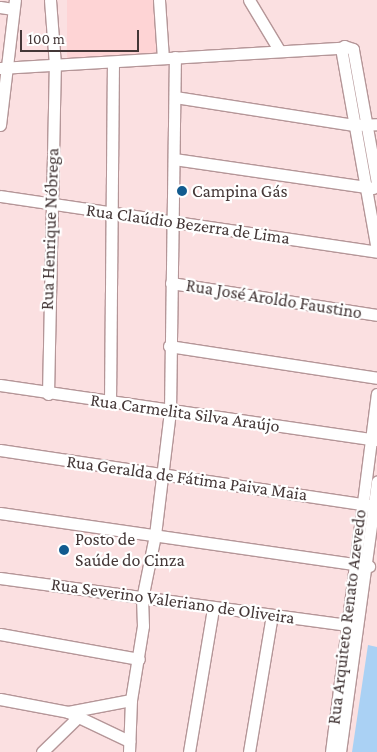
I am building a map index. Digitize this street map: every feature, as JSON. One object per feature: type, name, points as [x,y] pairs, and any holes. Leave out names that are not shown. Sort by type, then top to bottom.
[{"type":"street","name":"Rua Henrique Nóbrega","points":[[48,394],[55,65],[50,0]]},
{"type":"street","points":[[159,0],[163,58]]},
{"type":"street","points":[[249,0],[279,50]]},
{"type":"street","points":[[0,7],[14,4],[4,68],[0,125]]},
{"type":"street","points":[[341,48],[354,125],[374,186]]},
{"type":"street","points":[[4,68],[113,63],[279,50],[353,49],[372,125],[377,251]]},
{"type":"street","points":[[0,699],[72,715],[129,746],[131,700],[139,659],[142,599],[155,535],[170,411],[169,346],[175,57]]},
{"type":"street","points":[[110,403],[113,63]]},
{"type":"street","points":[[175,97],[354,125],[372,125]]},
{"type":"street","points":[[174,159],[374,186]]},
{"type":"street","name":"Rua Claúdio Bezerra de Lima","points":[[0,196],[173,223],[377,251]]},
{"type":"street","name":"Rua José Aroldo Faustino","points":[[170,283],[377,315]]},
{"type":"street","points":[[169,346],[377,378]]},
{"type":"street","name":"Rua Carmelita Silva Araújo","points":[[0,386],[374,440]]},
{"type":"street","name":"Rua Arquiteto Renato Azevedo","points":[[331,752],[360,503],[374,440],[377,394]]},
{"type":"street","name":"Rua Geralda de Fátima Paiva Maia","points":[[0,450],[375,506]]},
{"type":"street","name":"Rua Arquiteto Renato Azevedo","points":[[340,752],[368,566],[377,482]]},
{"type":"street","points":[[0,513],[368,566]]},
{"type":"street","name":"Rua Severino Valeriano de Oliveira","points":[[0,578],[142,599],[346,625]]},
{"type":"street","points":[[189,752],[213,608]]},
{"type":"street","points":[[249,752],[272,615]]},
{"type":"street","points":[[0,634],[139,659]]},
{"type":"street","points":[[42,752],[72,715],[131,700]]},
{"type":"shaded area","points":[[67,0],[156,0],[156,60],[67,60]]},
{"type":"building","points":[[368,645],[377,647],[377,752],[352,752]]},
{"type":"place","name":"Campina Gás","points":[[182,191]]},
{"type":"place","name":"Posto de Saúde do Cinza","points":[[64,550]]}]
